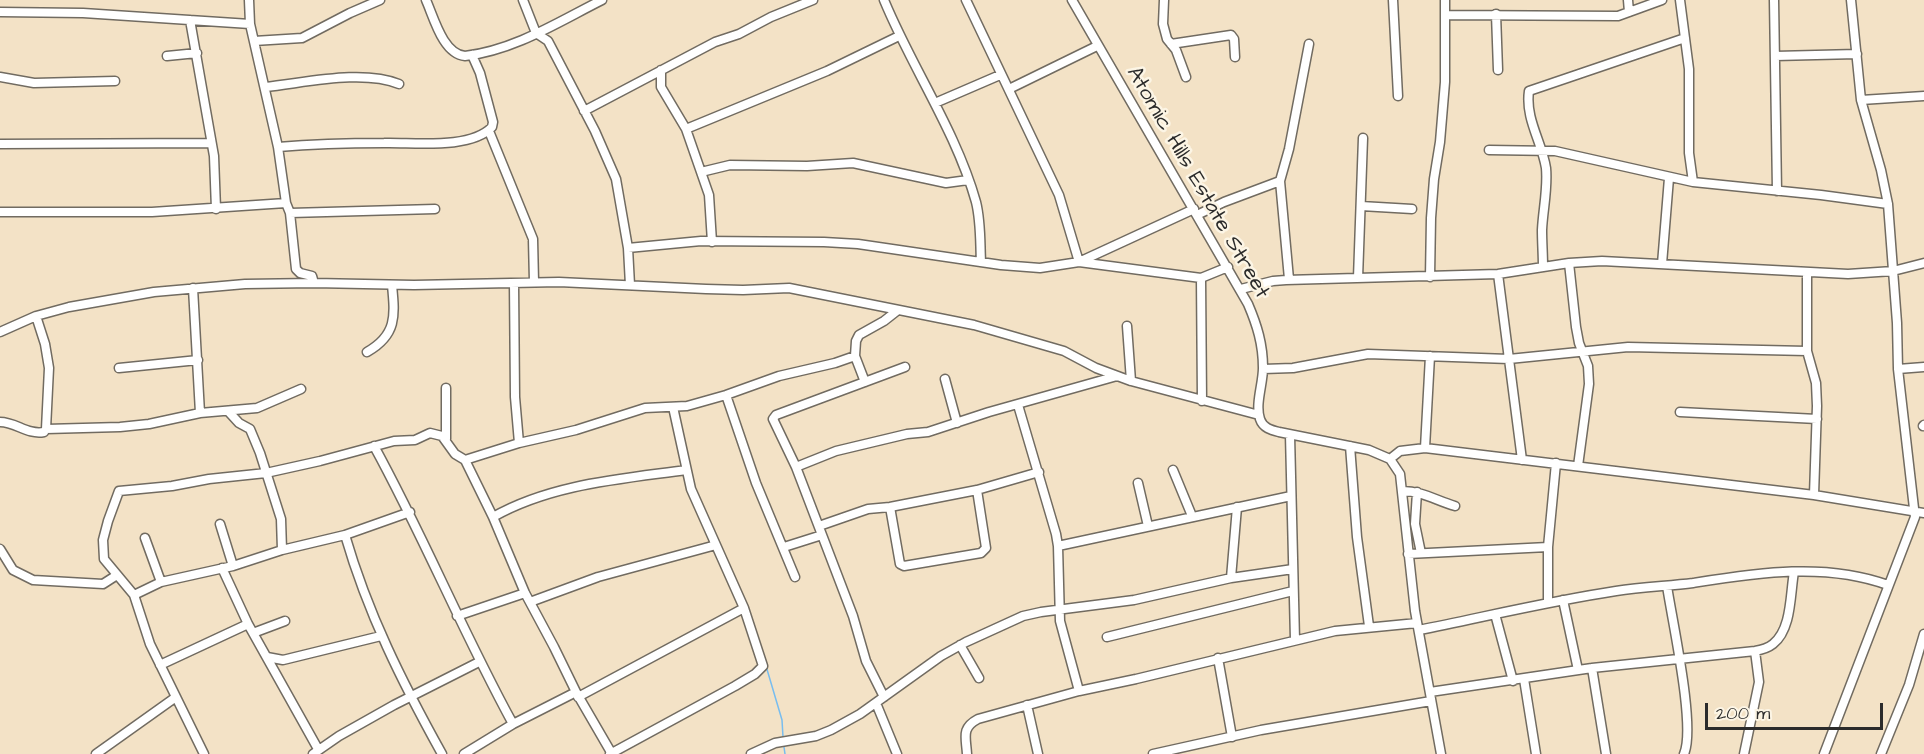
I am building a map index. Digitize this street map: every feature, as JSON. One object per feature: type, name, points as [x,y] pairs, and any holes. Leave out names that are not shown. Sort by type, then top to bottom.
[{"type":"street","points":[[249,0],[250,24],[278,147],[286,203],[290,213],[296,269],[300,273],[312,276],[314,283]]},
{"type":"street","points":[[254,41],[302,38],[380,0]]},
{"type":"street","points":[[426,0],[448,48],[458,55],[472,55],[507,45],[571,18],[602,0]]},
{"type":"street","points":[[523,0],[537,33],[548,41],[616,179],[628,248],[630,285]]},
{"type":"street","points":[[584,111],[715,42],[739,34],[771,17],[813,0]]},
{"type":"street","points":[[884,0],[899,36],[935,104],[968,180],[976,204],[980,228],[981,262]]},
{"type":"street","points":[[966,0],[1059,195],[1079,262]]},
{"type":"street","name":"Atomic Hills Estate Street","points":[[1072,0],[1241,289],[1262,343],[1263,369],[1259,415]]},
{"type":"street","points":[[1164,0],[1163,24],[1167,39],[1176,50],[1186,77]]},
{"type":"street","points":[[1393,0],[1398,96]]},
{"type":"street","points":[[1430,277],[1434,179],[1445,82],[1445,0]]},
{"type":"street","points":[[1628,0],[1629,12]]},
{"type":"street","points":[[1445,15],[1618,16],[1662,0]]},
{"type":"street","points":[[1680,0],[1689,69],[1689,153],[1694,182]]},
{"type":"street","points":[[1774,0],[1777,191]]},
{"type":"street","points":[[1824,754],[1887,585],[1914,523],[1898,369],[1888,204],[1861,100],[1851,0]]},
{"type":"street","points":[[0,12],[83,13],[250,24]]},
{"type":"street","points":[[1496,14],[1498,70]]},
{"type":"street","points":[[190,20],[215,169],[216,209]]},
{"type":"street","points":[[1171,44],[1231,35],[1234,39],[1235,57]]},
{"type":"street","points":[[686,129],[816,76],[899,36]]},
{"type":"street","points":[[1543,267],[1542,229],[1546,171],[1543,151],[1530,117],[1529,91],[1685,38]]},
{"type":"street","points":[[1289,279],[1280,181],[1289,150],[1309,44]]},
{"type":"street","points":[[1009,89],[1097,46]]},
{"type":"street","points":[[167,56],[197,53]]},
{"type":"street","points":[[1775,56],[1857,54]]},
{"type":"street","points":[[278,147],[325,144],[445,143],[467,139],[489,131],[493,125],[492,118],[480,73],[472,55]]},
{"type":"street","points":[[661,70],[661,87]]},
{"type":"street","points":[[935,104],[1000,75]]},
{"type":"street","points":[[0,77],[34,83],[115,81]]},
{"type":"street","points":[[265,87],[360,77],[381,78],[399,84]]},
{"type":"street","points":[[646,78],[661,87],[686,129],[709,195],[712,242]]},
{"type":"street","points":[[1861,100],[1924,96]]},
{"type":"street","points":[[489,131],[533,239],[534,282]]},
{"type":"street","points":[[1358,278],[1362,138]]},
{"type":"street","points":[[0,144],[210,143]]},
{"type":"street","points":[[1489,150],[1555,151],[1694,182],[1888,204]]},
{"type":"street","points":[[701,172],[730,165],[807,166],[853,163],[946,183],[968,180]]},
{"type":"street","points":[[1662,264],[1669,178]]},
{"type":"street","points":[[1079,262],[1196,212],[1280,181]]},
{"type":"street","points":[[0,212],[152,212],[286,203]]},
{"type":"street","points":[[1361,206],[1412,209]]},
{"type":"street","points":[[290,213],[435,209]]},
{"type":"street","points":[[628,248],[712,242],[847,243],[1040,268],[1095,262],[1200,278],[1228,267]]},
{"type":"street","points":[[1241,289],[1273,280],[1498,274],[1569,263],[1602,261],[1807,273],[1870,273],[1893,271],[1924,263]]},
{"type":"street","points":[[1569,263],[1576,327],[1579,343],[1588,366],[1589,384],[1578,466]]},
{"type":"street","points":[[1807,273],[1807,351],[1816,383],[1814,495]]},
{"type":"street","points":[[1498,274],[1522,460]]},
{"type":"street","points":[[1200,278],[1202,401]]},
{"type":"street","points":[[0,332],[36,316],[115,298],[193,288],[314,283],[392,285],[534,282],[743,290],[789,288],[974,325],[1064,351],[1096,368],[1131,381],[1259,415],[1266,427],[1290,435],[1369,450],[1390,459],[1400,474],[1403,491],[1408,554],[1418,627],[1441,754]]},
{"type":"street","points":[[514,283],[515,397],[519,442]]},
{"type":"street","points":[[367,352],[384,340],[392,326],[394,305],[392,285]]},
{"type":"street","points":[[193,288],[201,413]]},
{"type":"street","points":[[865,382],[855,356],[854,346],[859,335],[898,310]]},
{"type":"street","points":[[36,316],[45,344],[49,368],[46,429]]},
{"type":"street","points":[[1127,326],[1131,381]]},
{"type":"street","points":[[1263,369],[1293,368],[1368,354],[1509,359],[1628,347],[1807,351]]},
{"type":"street","points":[[465,460],[519,442],[576,430],[645,408],[687,406],[726,395],[779,375],[835,363],[855,356]]},
{"type":"street","points":[[1425,448],[1430,356]]},
{"type":"street","points":[[119,368],[198,360]]},
{"type":"street","points":[[1898,369],[1924,367]]},
{"type":"street","points":[[884,697],[866,661],[854,616],[796,467],[773,419],[776,415],[905,368]]},
{"type":"street","points":[[796,467],[847,448],[907,434],[928,432],[1118,376]]},
{"type":"street","points":[[945,379],[957,423]]},
{"type":"street","points":[[446,388],[446,439],[455,454],[465,460],[493,517],[525,593],[577,695],[611,754],[684,715],[761,670],[763,666],[744,608],[691,489],[673,407]]},
{"type":"street","points":[[0,422],[13,424],[33,433],[44,432],[46,429],[149,424],[201,413],[265,406],[301,389]]},
{"type":"street","points":[[726,395],[756,483],[795,577]]},
{"type":"street","points":[[1018,405],[1039,472],[1058,546],[1059,609],[1079,691]]},
{"type":"street","points":[[228,411],[252,432],[281,519],[282,550]]},
{"type":"street","points":[[1680,412],[1817,419]]},
{"type":"street","points":[[204,754],[150,644],[134,596],[104,559],[103,545],[108,521],[119,491],[172,486],[266,472],[320,461],[398,440],[415,440],[430,434],[446,439]]},
{"type":"street","points":[[1290,435],[1295,640]]},
{"type":"street","points":[[374,446],[410,512],[479,662],[513,724]]},
{"type":"street","points":[[1350,446],[1357,537],[1369,626]]},
{"type":"street","points":[[1390,459],[1400,451],[1425,448],[1814,495],[1924,513]]},
{"type":"street","points":[[1548,603],[1548,547],[1556,463]]},
{"type":"street","points":[[493,517],[522,502],[569,489],[686,470]]},
{"type":"street","points":[[1173,471],[1192,516]]},
{"type":"street","points":[[784,547],[868,509],[890,507],[977,490],[1039,472]]},
{"type":"street","points":[[1138,483],[1148,526]]},
{"type":"street","points":[[890,507],[900,564],[904,566],[981,553],[986,548],[977,490]]},
{"type":"street","points":[[1403,491],[1417,492],[1455,506]]},
{"type":"street","points":[[1417,492],[1416,524],[1421,553]]},
{"type":"street","points":[[1058,546],[1292,496]]},
{"type":"street","points":[[1231,578],[1237,507]]},
{"type":"street","points":[[134,596],[161,582],[232,566],[282,550],[345,535],[410,512]]},
{"type":"street","points":[[220,524],[232,566]]},
{"type":"street","points":[[345,535],[381,636],[410,697],[442,754]]},
{"type":"street","points":[[145,538],[161,582]]},
{"type":"street","points":[[530,602],[598,577],[716,544]]},
{"type":"street","points":[[1408,554],[1548,547]]},
{"type":"street","points":[[0,549],[13,570],[33,580],[103,584],[117,575]]},
{"type":"street","points":[[222,568],[248,624],[276,673],[315,752],[410,697],[479,662]]},
{"type":"street","points":[[750,754],[775,743],[831,730],[876,703],[941,656],[1023,616],[1134,600],[1231,578],[1293,569]]},
{"type":"street","points":[[968,754],[966,729],[970,723],[978,719],[1079,691],[1136,680],[1335,631],[1369,626],[1418,627],[1616,591],[1743,575],[1794,572],[1855,576],[1887,585]]},
{"type":"street","points":[[1153,754],[1524,679],[1592,668],[1755,651],[1773,645],[1779,638],[1788,612],[1794,572]]},
{"type":"street","points":[[1667,586],[1688,733],[1684,754]]},
{"type":"street","points":[[1107,637],[1293,591]]},
{"type":"street","points":[[457,616],[525,593]]},
{"type":"street","points":[[1563,600],[1578,670]]},
{"type":"street","points":[[464,754],[513,724],[577,695],[744,608]]},
{"type":"street","points":[[1495,614],[1513,681]]},
{"type":"street","points":[[253,633],[285,621]]},
{"type":"street","points":[[160,665],[248,624]]},
{"type":"street","points":[[1881,754],[1909,685],[1924,634]]},
{"type":"street","points":[[267,657],[283,660],[381,636]]},
{"type":"street","points":[[960,645],[980,678]]},
{"type":"street","points":[[1744,754],[1759,682],[1755,651]]},
{"type":"street","points":[[1218,658],[1232,737]]},
{"type":"street","points":[[276,673],[283,660]]},
{"type":"street","points":[[1592,668],[1606,754]]},
{"type":"street","points":[[1524,679],[1536,754]]},
{"type":"street","points":[[96,754],[176,697]]},
{"type":"street","points":[[876,703],[897,754]]},
{"type":"street","points":[[1027,705],[1038,754]]},
{"type":"waterway","points":[[766,666],[782,720],[783,737]]},
{"type":"waterway","points":[[784,747],[785,754]]}]
